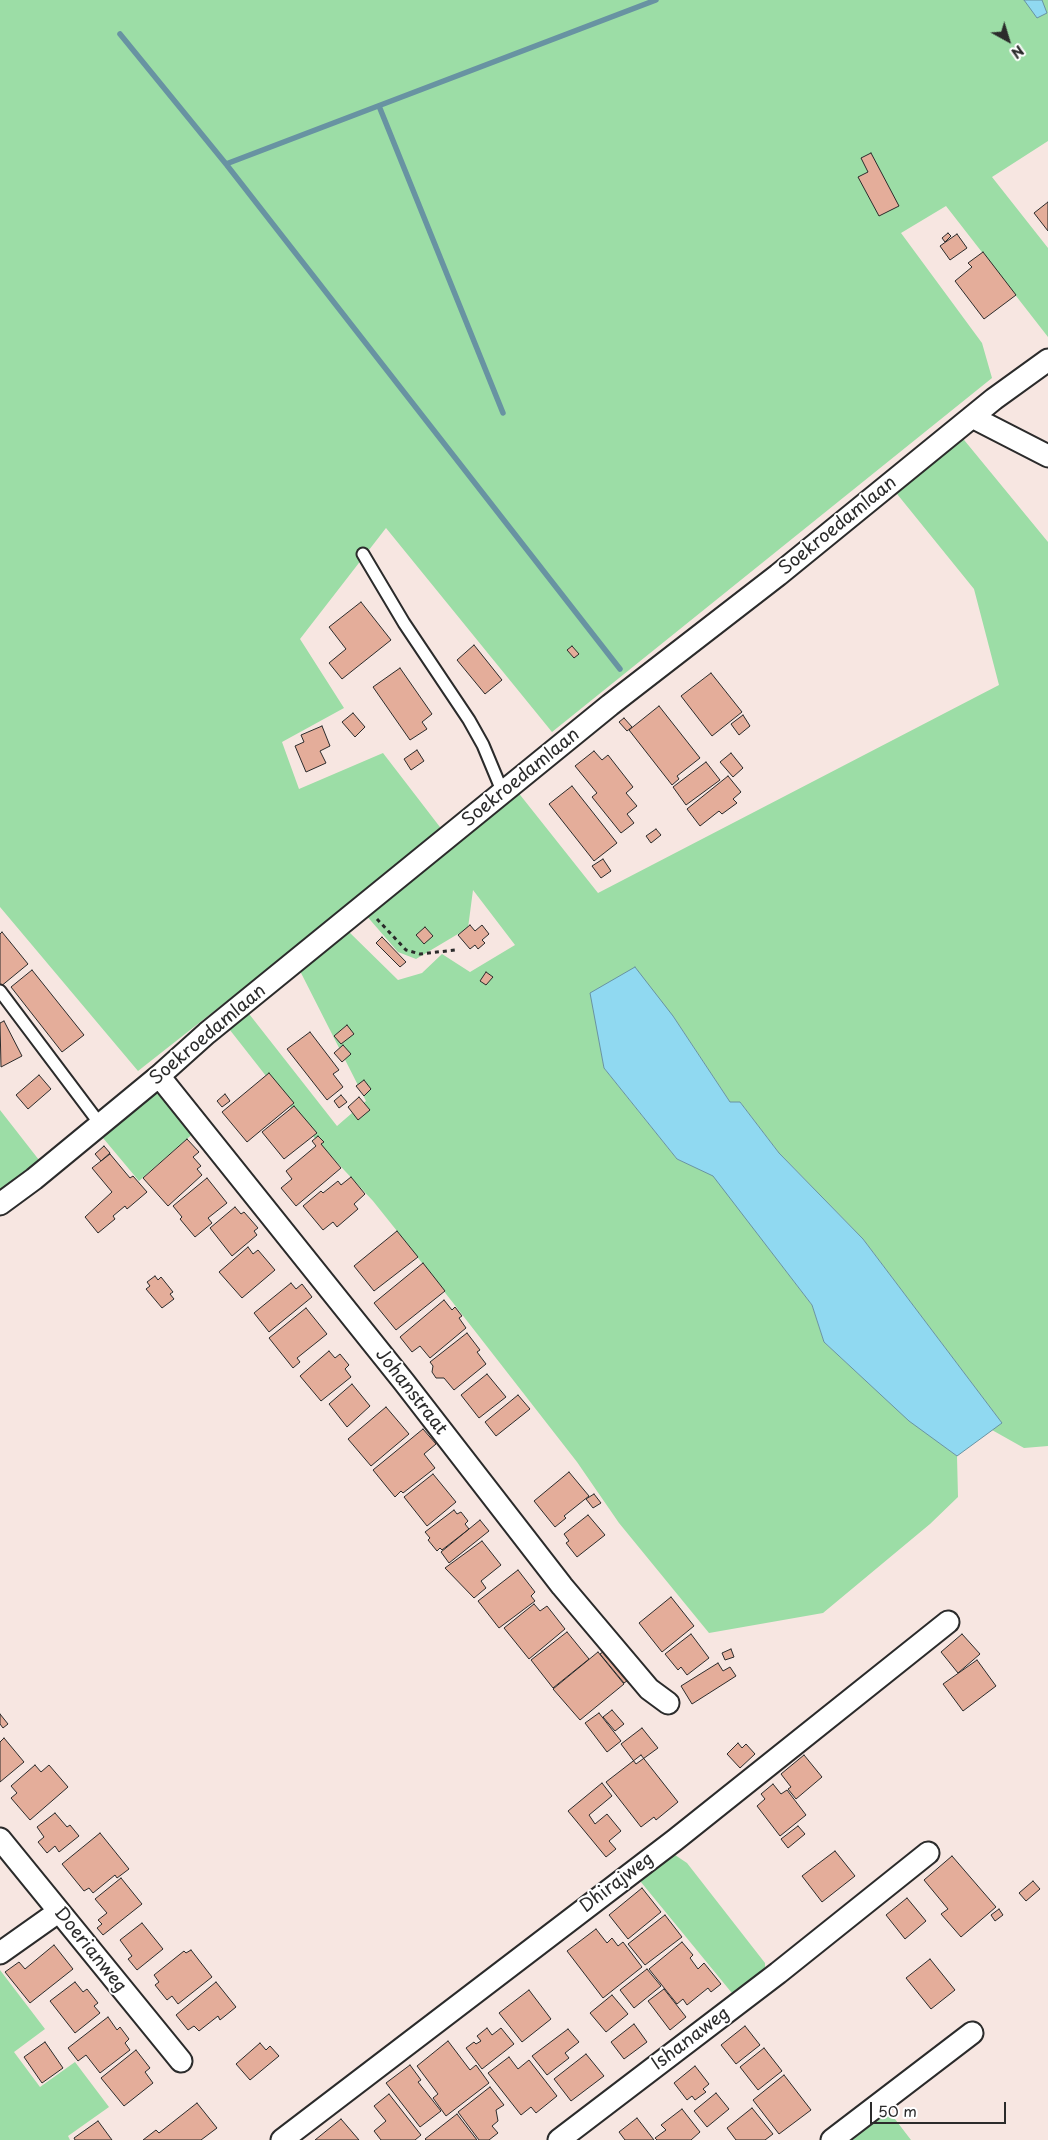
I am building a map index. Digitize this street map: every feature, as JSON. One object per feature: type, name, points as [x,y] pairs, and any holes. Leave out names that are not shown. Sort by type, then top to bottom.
[{"type":"street","name":"Soekroedamlaan","points":[[0,1204],[159,1076],[207,1033],[610,705],[785,569],[972,416],[1048,360]]},
{"type":"street","points":[[972,416],[1048,456]]},
{"type":"street","name":"Johanstraat","points":[[159,1076],[404,1382],[562,1586],[649,1690],[668,1703]]},
{"type":"street","name":"Dhirajweg","points":[[282,2140],[675,1840],[948,1622]]},
{"type":"street","name":"Doerianweg","points":[[0,1838],[58,1912],[181,2061]]},
{"type":"street","name":"Ishanaweg","points":[[559,2140],[778,1973],[928,1853]]},
{"type":"street","points":[[0,1953],[58,1912]]},
{"type":"street","points":[[832,2140],[972,2034]]},
{"type":"lane","points":[[363,554],[404,623],[469,720],[483,745],[503,793]]},
{"type":"lane","points":[[0,991],[100,1124]]},
{"type":"path","points":[[365,906],[406,950],[420,954],[455,950]]},
{"type":"green space","points":[[0,0],[1048,0],[1048,141],[992,177],[1048,248],[1048,337],[946,206],[901,233],[982,343],[992,378],[552,732],[386,528],[300,639],[344,708],[282,742],[299,789],[383,753],[443,831],[138,1071],[0,907]]},
{"type":"green space","points":[[960,435],[1048,542],[1048,1446],[1024,1448],[992,1430],[1001,1422],[863,1239],[779,1153],[740,1102],[730,1102],[673,1016],[591,993],[604,1068],[677,1159],[713,1175],[812,1305],[824,1342],[909,1420],[957,1456],[958,1497],[930,1524],[823,1613],[709,1633],[619,1523],[577,1462],[397,1231],[373,1201],[317,1141],[226,1025],[246,1010],[337,1126],[366,1101],[298,967],[346,929],[398,980],[422,973],[442,954],[470,972],[515,945],[473,890],[468,928],[416,959],[398,952],[365,914],[517,791],[598,893],[999,685],[974,589],[893,489]]},
{"type":"green space","points":[[152,1092],[165,1096],[196,1131],[139,1181],[98,1132]]},
{"type":"green space","points":[[0,1110],[39,1160],[0,1191]]},
{"type":"green space","points":[[663,1854],[675,1855],[687,1863],[765,1963],[765,1972],[736,1998],[636,1876]]},
{"type":"green space","points":[[0,1970],[45,2029],[14,2052],[40,2087],[75,2062],[109,2107],[68,2136],[70,2140],[0,2140]]},
{"type":"green space","points":[[885,2106],[911,2140],[841,2140]]},
{"type":"water","points":[[1024,0],[1042,0],[1047,13],[1037,18]]},
{"type":"water","points":[[635,967],[673,1016],[730,1102],[740,1102],[779,1153],[863,1239],[1002,1423],[957,1456],[909,1421],[824,1342],[812,1305],[713,1176],[677,1159],[604,1068],[590,993]]},
{"type":"building","points":[[871,153],[899,206],[879,216],[858,177],[868,172],[861,158]]},
{"type":"building","points":[[1048,202],[1048,231],[1034,213]]},
{"type":"building","points":[[948,233],[951,236],[945,242],[942,238]]},
{"type":"building","points":[[957,234],[967,248],[950,260],[940,246]]},
{"type":"building","points":[[983,252],[1016,295],[984,319],[955,281],[972,267],[968,263]]},
{"type":"building","points":[[361,602],[391,640],[342,679],[329,663],[346,649],[329,627]]},
{"type":"building","points":[[474,645],[502,680],[485,694],[457,660]]},
{"type":"building","points":[[572,646],[579,654],[574,658],[567,650]]},
{"type":"building","points":[[400,668],[432,714],[422,722],[427,729],[410,740],[373,687]]},
{"type":"building","points":[[711,673],[742,712],[712,736],[681,696]]},
{"type":"building","points":[[659,706],[700,758],[677,776],[679,779],[672,785],[629,730]]},
{"type":"building","points":[[353,713],[365,727],[355,737],[342,722]]},
{"type":"building","points":[[743,715],[750,726],[739,735],[731,724]]},
{"type":"building","points":[[624,718],[632,727],[627,731],[619,722]]},
{"type":"building","points":[[322,726],[330,746],[320,751],[326,763],[306,772],[295,746],[304,742],[301,735]]},
{"type":"building","points":[[417,750],[424,761],[411,770],[404,759]]},
{"type":"building","points":[[594,751],[602,760],[608,755],[633,787],[626,793],[637,806],[627,814],[634,823],[621,833],[592,797],[597,793],[575,766]]},
{"type":"building","points":[[731,753],[743,768],[733,777],[720,762]]},
{"type":"building","points":[[706,762],[720,780],[686,805],[673,787]]},
{"type":"building","points":[[728,776],[741,792],[733,799],[737,803],[722,814],[719,811],[700,826],[687,809]]},
{"type":"building","points":[[572,786],[617,843],[594,861],[549,804]]},
{"type":"building","points":[[656,829],[661,835],[651,843],[646,836]]},
{"type":"building","points":[[603,859],[611,871],[601,878],[592,866]]},
{"type":"building","points":[[470,925],[475,931],[482,925],[489,934],[482,940],[485,943],[478,949],[475,945],[470,949],[458,935]]},
{"type":"building","points":[[425,927],[433,936],[424,944],[416,935]]},
{"type":"building","points":[[2,932],[28,964],[0,987],[0,934]]},
{"type":"building","points":[[382,937],[406,962],[400,967],[376,943]]},
{"type":"building","points":[[32,970],[84,1035],[62,1052],[11,987]]},
{"type":"building","points":[[486,972],[493,977],[486,985],[480,981]]},
{"type":"building","points":[[4,1021],[22,1056],[1,1067],[0,1023]]},
{"type":"building","points":[[347,1025],[354,1034],[341,1044],[334,1036]]},
{"type":"building","points":[[310,1032],[339,1070],[333,1074],[343,1087],[327,1100],[287,1049]]},
{"type":"building","points":[[343,1045],[351,1054],[342,1062],[334,1053]]},
{"type":"building","points":[[269,1073],[294,1103],[247,1142],[222,1112]]},
{"type":"building","points":[[39,1075],[51,1089],[28,1109],[16,1095]]},
{"type":"building","points":[[364,1080],[371,1089],[364,1096],[356,1086]]},
{"type":"building","points":[[225,1094],[230,1101],[222,1107],[217,1101]]},
{"type":"building","points":[[341,1095],[347,1102],[339,1108],[334,1101]]},
{"type":"building","points":[[359,1097],[370,1110],[358,1120],[348,1107]]},
{"type":"building","points":[[294,1106],[317,1133],[284,1159],[262,1132]]},
{"type":"building","points":[[318,1136],[324,1142],[321,1144],[341,1168],[296,1206],[281,1188],[292,1179],[286,1171],[316,1146],[312,1141]]},
{"type":"building","points":[[187,1139],[199,1152],[193,1157],[201,1166],[197,1169],[202,1175],[168,1206],[143,1178]]},
{"type":"building","points":[[104,1146],[110,1153],[101,1161],[95,1154]]},
{"type":"building","points":[[110,1154],[130,1178],[133,1176],[147,1192],[127,1209],[125,1206],[113,1216],[115,1219],[98,1233],[85,1217],[112,1192],[92,1168]]},
{"type":"building","points":[[351,1177],[365,1194],[354,1204],[358,1209],[337,1227],[333,1222],[323,1230],[303,1206],[321,1191],[323,1193],[338,1181],[341,1185]]},
{"type":"building","points":[[207,1178],[227,1203],[208,1218],[212,1223],[195,1237],[180,1219],[182,1217],[173,1206]]},
{"type":"building","points":[[235,1207],[241,1214],[244,1212],[258,1228],[254,1231],[257,1235],[232,1256],[210,1228]]},
{"type":"building","points":[[397,1231],[418,1257],[374,1291],[354,1266]]},
{"type":"building","points":[[248,1247],[253,1254],[258,1250],[275,1270],[242,1298],[219,1272]]},
{"type":"building","points":[[423,1263],[445,1291],[396,1330],[374,1303]]},
{"type":"building","points":[[155,1276],[158,1280],[161,1277],[173,1292],[170,1294],[174,1299],[162,1308],[146,1289],[150,1286],[147,1282]]},
{"type":"building","points":[[291,1283],[296,1289],[302,1284],[312,1297],[269,1332],[254,1313]]},
{"type":"building","points":[[444,1300],[452,1310],[455,1307],[462,1316],[459,1318],[466,1328],[430,1358],[420,1346],[412,1352],[400,1337]]},
{"type":"building","points":[[306,1308],[327,1334],[297,1358],[300,1362],[293,1368],[269,1338]]},
{"type":"building","points":[[467,1333],[480,1350],[477,1352],[486,1364],[454,1390],[444,1378],[436,1378],[432,1372],[433,1366],[430,1362]]},
{"type":"building","points":[[329,1351],[335,1358],[340,1354],[349,1365],[345,1369],[351,1377],[321,1401],[300,1376]]},
{"type":"building","points":[[487,1374],[506,1397],[479,1418],[461,1395]]},
{"type":"building","points":[[352,1384],[370,1406],[347,1427],[329,1404]]},
{"type":"building","points":[[518,1395],[530,1409],[496,1436],[485,1422]]},
{"type":"building","points":[[386,1407],[409,1434],[371,1466],[348,1439]]},
{"type":"building","points":[[423,1429],[436,1444],[424,1454],[435,1468],[395,1497],[373,1470]]},
{"type":"building","points":[[569,1472],[589,1496],[564,1516],[566,1518],[555,1527],[534,1501]]},
{"type":"building","points":[[433,1474],[456,1502],[427,1526],[404,1497]]},
{"type":"building","points":[[594,1494],[601,1503],[593,1508],[586,1499]]},
{"type":"building","points":[[454,1510],[457,1514],[461,1512],[468,1521],[465,1524],[469,1529],[442,1550],[440,1548],[437,1551],[428,1540],[430,1538],[425,1532]]},
{"type":"building","points":[[588,1515],[605,1535],[577,1557],[566,1543],[569,1541],[564,1534]]},
{"type":"building","points":[[480,1520],[489,1531],[449,1563],[441,1552]]},
{"type":"building","points":[[482,1541],[501,1565],[481,1581],[486,1588],[474,1598],[445,1568]]},
{"type":"building","points":[[518,1570],[535,1592],[531,1596],[535,1601],[499,1628],[478,1601]]},
{"type":"building","points":[[671,1597],[694,1626],[662,1652],[639,1623]]},
{"type":"building","points":[[534,1604],[540,1611],[547,1606],[565,1629],[529,1659],[504,1628]]},
{"type":"building","points":[[567,1632],[589,1659],[553,1688],[531,1660]]},
{"type":"building","points":[[691,1634],[709,1658],[687,1675],[681,1667],[678,1670],[665,1654]]},
{"type":"building","points":[[962,1634],[980,1654],[958,1673],[941,1652]]},
{"type":"building","points":[[607,1649],[631,1678],[624,1683],[600,1654]]},
{"type":"building","points":[[731,1649],[734,1657],[725,1660],[722,1653]]},
{"type":"building","points":[[598,1652],[624,1684],[580,1720],[553,1689]]},
{"type":"building","points":[[977,1660],[996,1686],[963,1711],[943,1684]]},
{"type":"building","points":[[718,1663],[723,1671],[730,1667],[736,1676],[692,1704],[681,1686]]},
{"type":"building","points":[[612,1710],[624,1724],[615,1731],[603,1717]]},
{"type":"building","points":[[599,1713],[621,1741],[607,1752],[585,1723]]},
{"type":"building","points":[[0,1714],[8,1724],[3,1728],[0,1724]]},
{"type":"building","points":[[642,1728],[658,1748],[636,1764],[621,1744]]},
{"type":"building","points":[[4,1738],[24,1762],[0,1782],[0,1742]]},
{"type":"building","points":[[738,1743],[742,1748],[746,1744],[755,1754],[740,1768],[727,1754]]},
{"type":"building","points":[[641,1755],[678,1802],[656,1820],[654,1817],[641,1827],[606,1782]]},
{"type":"building","points":[[804,1755],[822,1777],[796,1799],[788,1789],[791,1787],[781,1774]]},
{"type":"building","points":[[35,1765],[41,1772],[49,1765],[68,1787],[30,1820],[11,1798],[17,1793],[11,1786]]},
{"type":"building","points":[[602,1783],[612,1796],[589,1815],[595,1824],[607,1814],[621,1831],[609,1841],[616,1849],[606,1857],[568,1811]]},
{"type":"building","points":[[773,1784],[781,1794],[787,1790],[806,1815],[780,1836],[757,1806],[765,1799],[761,1794]]},
{"type":"building","points":[[55,1813],[67,1827],[70,1825],[79,1836],[59,1852],[55,1846],[47,1853],[38,1842],[44,1837],[37,1827]]},
{"type":"building","points":[[798,1826],[805,1834],[788,1848],[781,1839]]},
{"type":"building","points":[[100,1833],[129,1869],[117,1878],[115,1875],[93,1893],[89,1888],[84,1891],[62,1864]]},
{"type":"building","points":[[835,1851],[855,1876],[822,1902],[802,1876]]},
{"type":"building","points":[[952,1856],[996,1907],[961,1937],[941,1914],[948,1909],[924,1880]]},
{"type":"building","points":[[121,1878],[142,1904],[103,1935],[97,1928],[102,1924],[98,1920],[107,1913],[95,1899]]},
{"type":"building","points":[[1033,1881],[1040,1889],[1026,1901],[1019,1893]]},
{"type":"building","points":[[642,1888],[661,1912],[628,1939],[609,1915]]},
{"type":"building","points":[[907,1898],[926,1921],[905,1939],[886,1915]]},
{"type":"building","points":[[999,1909],[1003,1915],[995,1921],[991,1915]]},
{"type":"building","points":[[665,1915],[682,1937],[645,1965],[628,1944]]},
{"type":"building","points":[[142,1923],[163,1949],[137,1970],[128,1959],[132,1956],[120,1940]]},
{"type":"building","points":[[596,1929],[607,1943],[612,1938],[618,1946],[623,1942],[642,1967],[603,1998],[567,1951]]},
{"type":"building","points":[[682,1942],[693,1955],[690,1958],[698,1969],[704,1963],[721,1984],[711,1992],[708,1988],[687,2005],[683,1999],[677,2004],[649,1969]]},
{"type":"building","points":[[54,1945],[73,1969],[30,2003],[5,1972],[19,1962],[25,1969]]},
{"type":"building","points":[[191,1950],[212,1977],[178,2004],[172,1996],[167,2000],[155,1985],[159,1982],[154,1975],[184,1951],[186,1953]]},
{"type":"building","points":[[930,1959],[955,1990],[931,2009],[906,1978]]},
{"type":"building","points":[[647,1969],[661,1986],[634,2008],[620,1990]]},
{"type":"building","points":[[75,1982],[83,1992],[87,1989],[98,2003],[94,2006],[100,2013],[75,2033],[50,2001]]},
{"type":"building","points":[[216,1982],[236,2007],[220,2020],[218,2016],[199,2031],[194,2026],[188,2030],[176,2015]]},
{"type":"building","points":[[664,1989],[686,2017],[670,2030],[648,2001]]},
{"type":"building","points":[[529,1990],[551,2019],[522,2042],[499,2013]]},
{"type":"building","points":[[612,1995],[628,2014],[606,2032],[590,2013]]},
{"type":"building","points":[[108,2017],[117,2030],[120,2027],[129,2039],[125,2043],[130,2050],[100,2073],[86,2055],[78,2061],[68,2048]]},
{"type":"building","points":[[634,2024],[647,2042],[624,2059],[611,2042]]},
{"type":"building","points":[[745,2026],[760,2045],[736,2064],[721,2045]]},
{"type":"building","points":[[487,2028],[492,2035],[501,2028],[514,2044],[482,2069],[466,2048],[474,2042],[476,2044],[481,2041],[477,2036]]},
{"type":"building","points":[[568,2029],[579,2042],[565,2053],[569,2058],[547,2075],[532,2056]]},
{"type":"building","points":[[448,2041],[470,2070],[476,2065],[489,2083],[446,2116],[433,2098],[438,2094],[417,2066]]},
{"type":"building","points":[[45,2042],[63,2068],[42,2083],[24,2057]]},
{"type":"building","points":[[260,2043],[266,2050],[270,2046],[279,2056],[250,2080],[236,2064]]},
{"type":"building","points":[[764,2048],[782,2071],[758,2090],[740,2067]]},
{"type":"building","points":[[136,2050],[150,2068],[145,2072],[153,2083],[124,2106],[101,2078]]},
{"type":"building","points":[[586,2054],[604,2076],[571,2101],[554,2079]]},
{"type":"building","points":[[509,2057],[518,2069],[529,2060],[557,2096],[536,2113],[531,2107],[521,2115],[488,2073]]},
{"type":"building","points":[[410,2065],[421,2080],[418,2082],[441,2111],[420,2127],[386,2083]]},
{"type":"building","points":[[695,2066],[709,2084],[703,2089],[706,2092],[695,2100],[692,2096],[687,2100],[674,2083]]},
{"type":"building","points":[[784,2075],[811,2110],[779,2134],[753,2100]]},
{"type":"building","points":[[490,2087],[504,2105],[496,2110],[498,2121],[492,2126],[498,2133],[489,2140],[479,2140],[458,2112]]},
{"type":"building","points":[[716,2093],[729,2109],[707,2127],[694,2111]]},
{"type":"building","points":[[389,2094],[421,2135],[415,2140],[381,2140],[374,2131],[386,2121],[374,2106]]},
{"type":"building","points":[[197,2103],[217,2128],[201,2140],[143,2140],[156,2130],[159,2133]]},
{"type":"building","points":[[752,2108],[773,2134],[765,2140],[736,2140],[727,2128]]},
{"type":"building","points":[[682,2109],[700,2132],[691,2140],[657,2140],[655,2138],[666,2130],[661,2125]]},
{"type":"building","points":[[457,2114],[477,2140],[425,2139]]},
{"type":"building","points":[[637,2118],[654,2140],[625,2140],[619,2132]]},
{"type":"building","points":[[341,2119],[359,2140],[315,2140]]},
{"type":"building","points":[[98,2121],[112,2140],[75,2140],[74,2138]]},
{"type":"waterway","points":[[226,164],[656,0]]},
{"type":"waterway","points":[[120,34],[226,164],[620,669]]},
{"type":"waterway","points":[[379,106],[503,413]]}]
